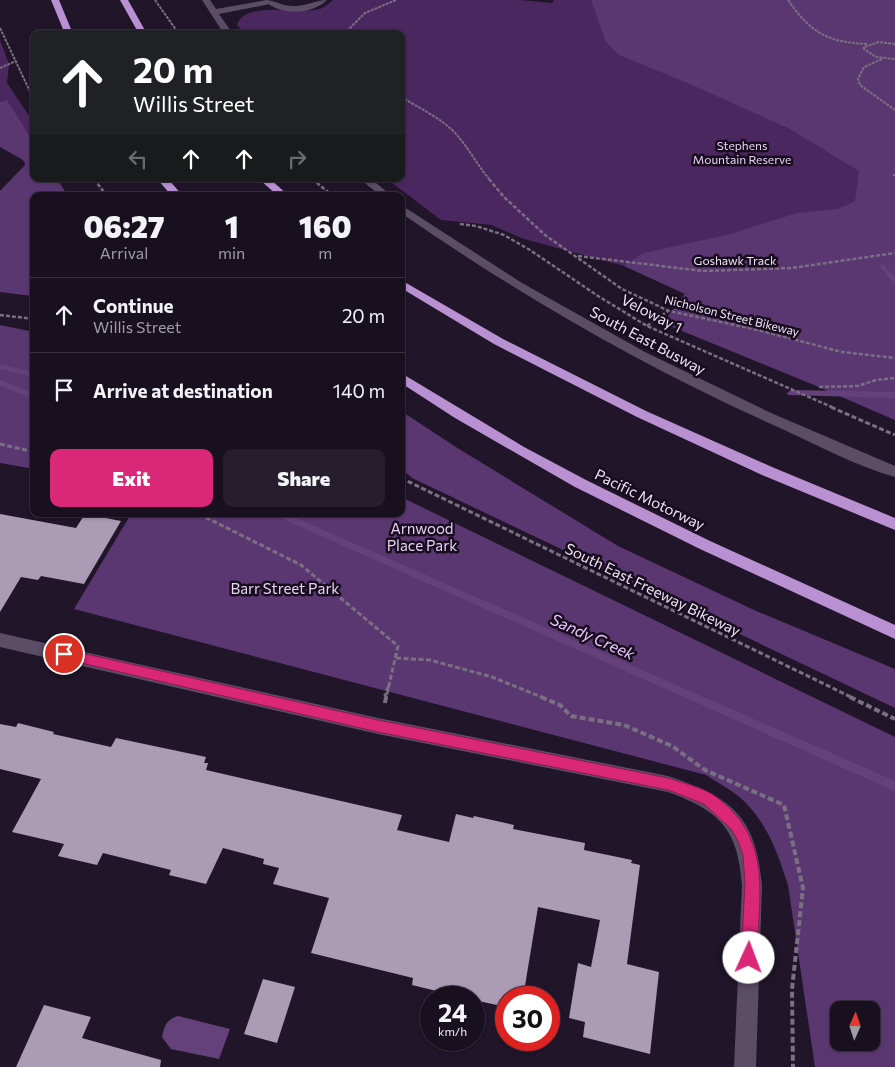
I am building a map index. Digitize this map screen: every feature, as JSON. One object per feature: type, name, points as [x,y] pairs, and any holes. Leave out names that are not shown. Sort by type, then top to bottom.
[{"type":"highway","points":[[56,0],[67,30]]},
{"type":"highway","points":[[124,0],[141,30]]},
{"type":"highway","points":[[165,182],[174,192]]},
{"type":"highway","points":[[268,182],[279,192]]},
{"type":"highway","points":[[405,285],[516,351],[627,408],[730,456],[895,524]]},
{"type":"highway","name":"Pacific Motorway","points":[[405,380],[444,405],[589,489],[677,532],[895,632]]},
{"type":"street","points":[[206,0],[226,30]]},
{"type":"street","points":[[214,12],[269,1],[283,8],[300,8],[312,6],[322,0]]},
{"type":"street","points":[[369,182],[382,192]]},
{"type":"street","name":"South East Busway","points":[[405,211],[486,267],[571,318],[691,381],[828,445],[895,472]]},
{"type":"street","points":[[0,640],[378,726],[668,784],[708,799],[736,824],[744,838],[750,855],[752,871],[745,1067]]},
{"type":"path","points":[[155,0],[176,30]]},
{"type":"path","points":[[347,30],[357,18],[365,13],[396,0]]},
{"type":"path","points":[[788,0],[802,22],[817,33],[845,44],[877,42],[895,44]]},
{"type":"path","points":[[0,28],[30,91]]},
{"type":"path","points":[[890,43],[895,39]]},
{"type":"path","points":[[867,44],[864,46],[866,52],[882,59],[895,59]]},
{"type":"path","points":[[882,59],[864,67],[858,79],[860,85],[895,110]]},
{"type":"path","points":[[0,68],[16,61]]},
{"type":"path","name":"Nicholson Street Bikeway","points":[[405,99],[430,114],[456,134],[476,164],[504,197],[546,236],[622,289],[669,311],[754,329],[842,352],[895,358]]},
{"type":"path","points":[[96,182],[104,192]]},
{"type":"path","points":[[316,182],[328,192]]},
{"type":"path","name":"Veloway 1","points":[[455,224],[488,228],[510,236],[617,309],[648,326],[895,435]]},
{"type":"path","name":"Goshawk Track","points":[[575,256],[703,270],[792,268],[895,253]]},
{"type":"path","points":[[648,326],[669,311]]},
{"type":"path","points":[[0,315],[30,319]]},
{"type":"path","points":[[819,387],[858,386],[876,380],[895,378]]},
{"type":"path","points":[[0,444],[30,451]]},
{"type":"path","name":"South East Freeway Bikeway","points":[[405,480],[895,719]]},
{"type":"path","points":[[205,517],[301,566],[398,646],[385,695],[387,698],[378,726]]},
{"type":"path","points":[[396,658],[430,660],[492,677],[560,705],[571,716],[624,724],[672,746],[705,770],[784,806],[803,888],[792,989],[794,1067]]},
{"type":"green space","name":"Stephens Mountain Reserve","points":[[333,0],[519,0],[552,3],[554,0],[895,0],[895,420],[663,323],[685,293],[624,266],[524,239],[491,225],[441,220],[391,182],[405,182],[405,30],[241,30],[237,25],[242,17],[250,13],[274,10],[311,10],[320,9]]},
{"type":"green space","points":[[591,0],[895,0],[895,420],[663,323],[685,294],[624,266],[643,253],[727,235],[797,213],[838,209],[855,201],[859,171],[790,129],[690,84],[619,55],[606,42]]},
{"type":"green space","points":[[0,40],[9,64],[7,83],[30,117],[30,172],[0,125]]},
{"type":"green space","points":[[7,100],[30,137],[30,182],[59,182],[65,192],[30,192],[30,296],[0,292],[0,191],[25,165],[25,161],[0,147],[0,102]]},
{"type":"green space","points":[[0,325],[30,331],[30,468],[0,463]]},
{"type":"green space","points":[[405,414],[459,449],[618,546],[754,610],[895,669],[895,708],[412,478],[405,472]]},
{"type":"green space","name":"Barr Street Park","points":[[405,499],[895,737],[895,1067],[815,1067],[788,885],[780,862],[766,831],[753,811],[736,794],[706,775],[74,609],[129,517],[405,517]]},
{"type":"shaded area","points":[[178,1016],[230,1029],[219,1059],[171,1049],[162,1037],[167,1024],[171,1019]]},
{"type":"building","points":[[0,514],[76,528],[83,517],[100,517],[121,521],[84,584],[41,576],[38,580],[21,577],[0,612]]},
{"type":"building","points":[[18,723],[54,732],[53,734],[111,747],[116,738],[206,757],[204,763],[208,763],[206,770],[402,815],[397,830],[449,842],[456,814],[514,825],[513,829],[585,843],[584,850],[632,860],[631,863],[640,865],[627,964],[659,972],[650,1054],[583,1037],[585,1022],[569,1018],[578,963],[591,967],[600,920],[538,907],[525,986],[495,986],[495,1005],[485,1002],[485,986],[420,987],[412,985],[413,978],[311,953],[329,898],[273,884],[279,868],[263,864],[264,859],[223,848],[206,884],[169,875],[171,870],[103,853],[97,865],[58,856],[64,844],[12,832],[41,779],[0,769],[0,724],[16,727]]},
{"type":"building","points":[[263,979],[295,987],[277,1043],[244,1034]]},
{"type":"building","points":[[44,1005],[91,1017],[82,1038],[161,1060],[160,1067],[16,1067]]},
{"type":"waterway","points":[[882,266],[895,281]]},
{"type":"waterway","points":[[0,367],[30,374]]},
{"type":"waterway","name":"Sandy Creek","points":[[0,383],[30,394]]},
{"type":"waterway","points":[[791,393],[895,395]]},
{"type":"waterway","name":"Sandy Creek","points":[[286,517],[895,786]]},
{"type":"route","points":[[64,654],[378,726],[668,784],[689,790],[708,799],[724,812],[736,824],[744,838],[750,855],[752,871],[749,958]]},
{"type":"park label","name":"Arnwood Place Park","points":[[422,536]]}]
